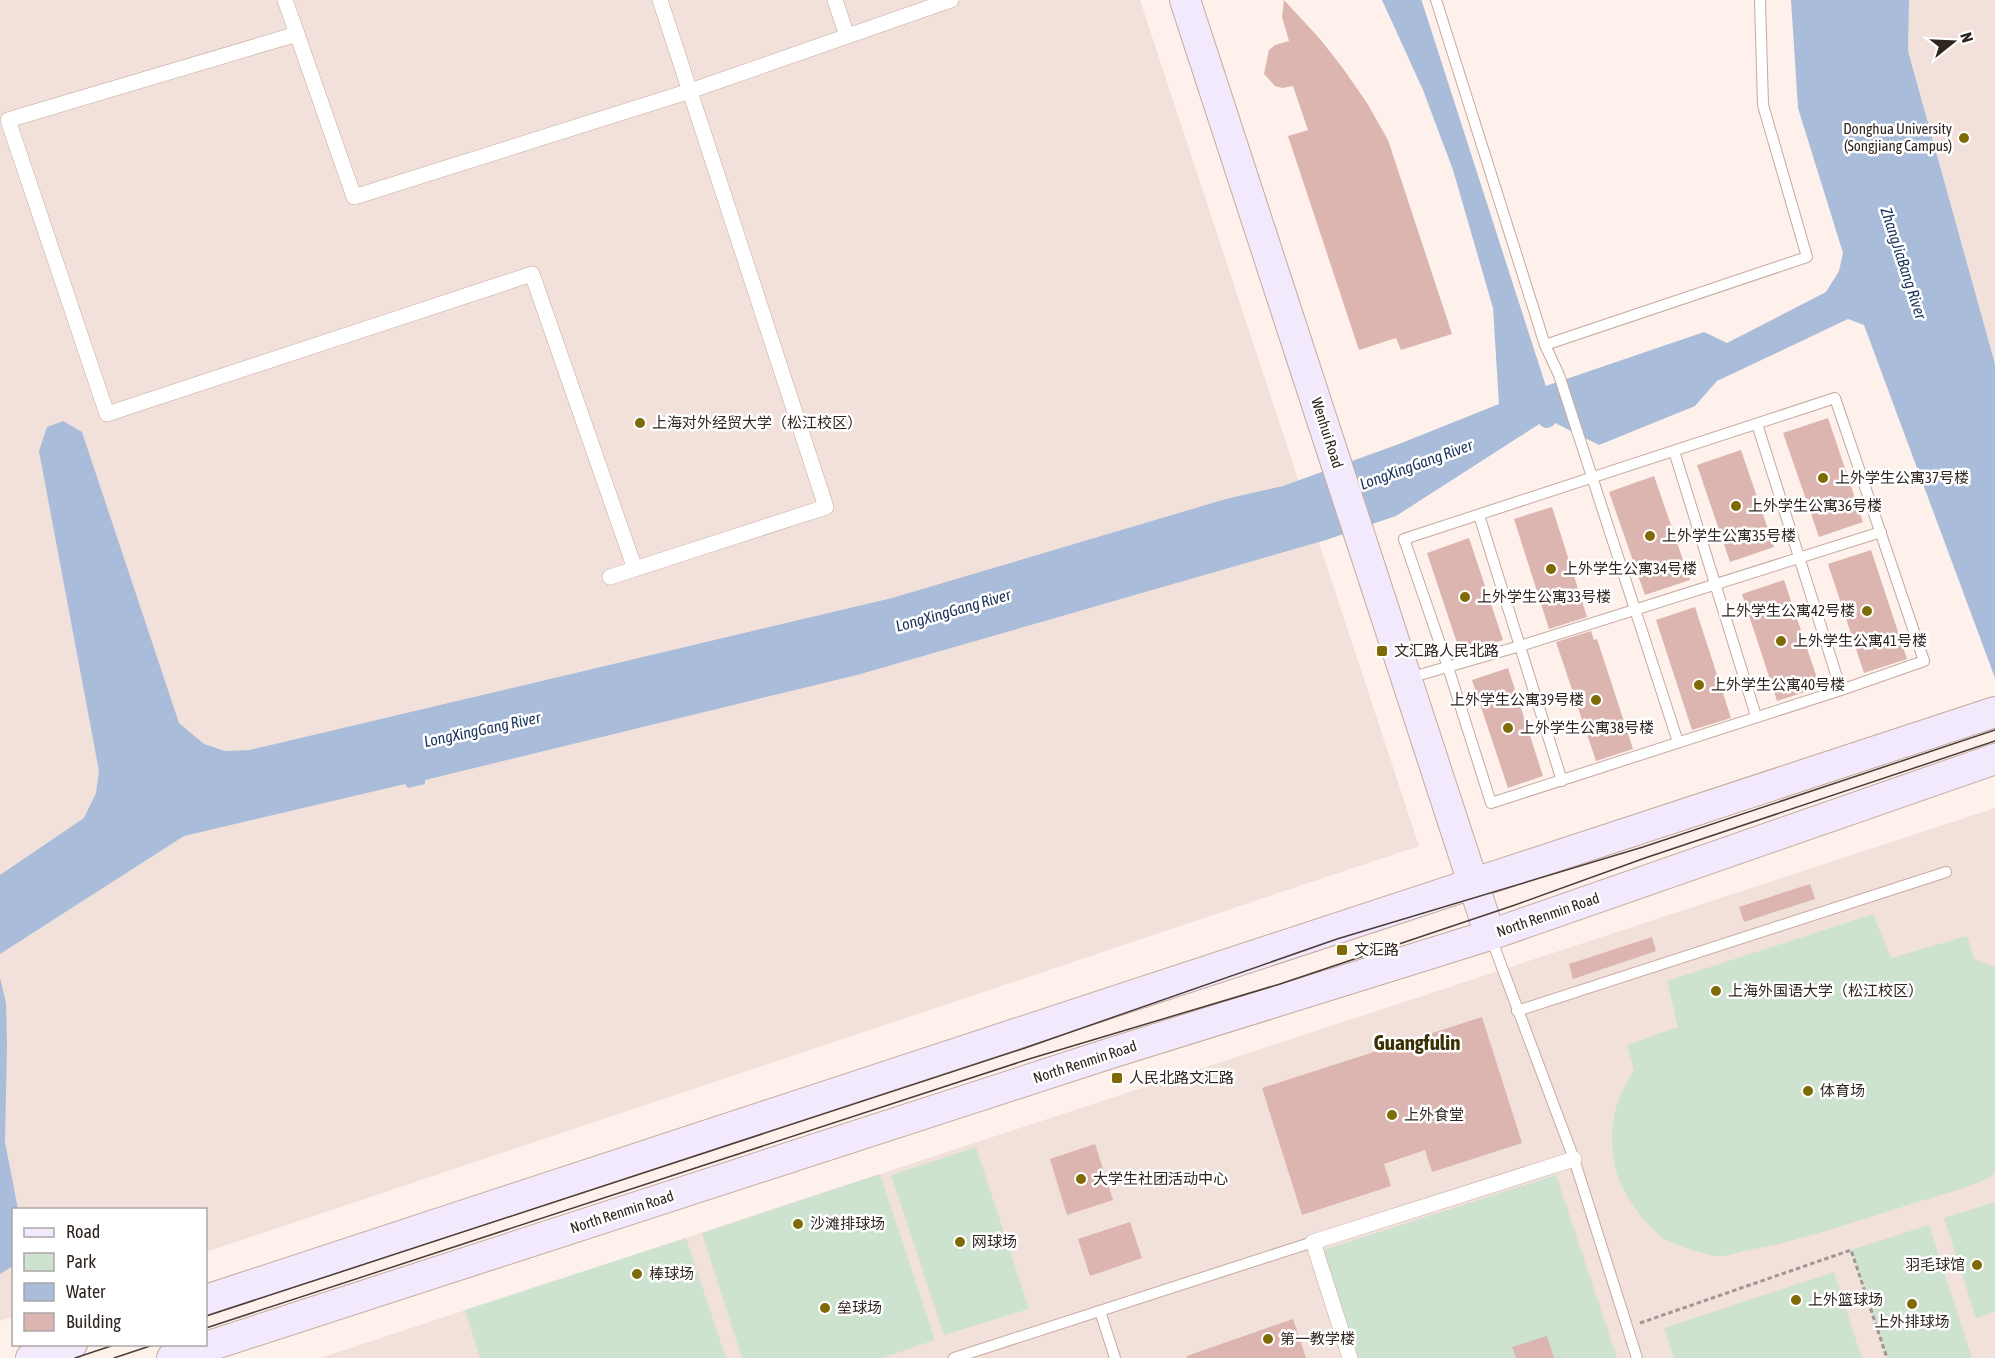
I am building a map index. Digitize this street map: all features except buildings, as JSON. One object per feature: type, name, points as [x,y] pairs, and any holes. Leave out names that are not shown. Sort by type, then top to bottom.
[{"type":"main road","name":"Wenhui Road","points":[[1185,0],[1490,935]]},
{"type":"main road","points":[[207,1300],[1991,713]]},
{"type":"main road","name":"North Renmin Road","points":[[172,1358],[1111,1053],[1490,935],[1995,759]]},
{"type":"main road","points":[[31,1358],[66,1346]]},
{"type":"street","points":[[285,0],[354,197],[690,91],[951,0]]},
{"type":"street","points":[[610,577],[826,507],[660,0]]},
{"type":"street","points":[[835,0],[847,36]]},
{"type":"street","points":[[297,34],[8,120],[107,414],[532,274],[635,569]]},
{"type":"street","points":[[1350,1358],[1313,1242],[1574,1159]]},
{"type":"lane","points":[[1436,0],[1545,345],[1559,375],[1678,742]]},
{"type":"lane","points":[[1545,345],[1807,257],[1763,105],[1760,0]]},
{"type":"lane","points":[[1835,398],[1924,661],[1491,803],[1448,667],[1404,540],[1757,424],[1835,398]]},
{"type":"lane","points":[[1757,424],[1841,690]]},
{"type":"lane","points":[[1674,451],[1756,716]]},
{"type":"lane","points":[[1479,515],[1562,781]]},
{"type":"lane","points":[[1407,678],[1520,646],[1881,532]]},
{"type":"lane","points":[[1517,1011],[1946,872]]},
{"type":"lane","points":[[1490,935],[1574,1159],[1637,1358]]},
{"type":"lane","points":[[954,1358],[1313,1242]]},
{"type":"lane","points":[[1100,1311],[1115,1358]]},
{"type":"path","points":[[1628,1328],[1851,1250],[1887,1358]]},
{"type":"shaded area","name":"上海对外经贸大学（松江校区）","points":[[0,0],[1140,0],[1419,846],[207,1252],[207,1208],[12,1208],[12,1316],[0,1321]]},
{"type":"shaded area","name":"Donghua University (Songjiang Campus)","points":[[1909,0],[1995,0],[1995,364],[1908,51]]},
{"type":"shaded area","name":"上海外国语大学（松江校区）","points":[[1995,808],[1995,1358],[320,1358],[880,1174]]},
{"type":"green space","name":"体育场","points":[[1873,914],[1891,958],[1967,936],[1974,959],[1995,967],[1995,1174],[1963,1188],[1827,1231],[1728,1255],[1705,1254],[1661,1237],[1638,1212],[1620,1182],[1614,1160],[1612,1133],[1616,1107],[1634,1071],[1627,1045],[1678,1027],[1667,981]]},
{"type":"green space","name":"网球场","points":[[976,1147],[1029,1309],[944,1335],[891,1175]]},
{"type":"green space","name":"垒球场","points":[[880,1174],[935,1340],[882,1358],[742,1358],[702,1233]]},
{"type":"green space","points":[[1556,1175],[1617,1358],[1355,1358],[1320,1251]]},
{"type":"green space","name":"羽毛球馆","points":[[1995,1202],[1995,1312],[1976,1318],[1944,1218]]},
{"type":"green space","name":"上外排球场","points":[[1929,1225],[1972,1358],[1887,1358],[1851,1250]]},
{"type":"green space","name":"棒球场","points":[[686,1238],[726,1358],[480,1358],[465,1310]]},
{"type":"green space","name":"上外篮球场","points":[[1834,1272],[1862,1358],[1674,1358],[1664,1328]]},
{"type":"water","points":[[1382,0],[1409,0],[1537,389],[1704,332],[1727,343],[1826,292],[1839,271],[1843,253],[1798,108],[1791,0],[1909,0],[1908,51],[1995,364],[1995,678],[1864,325],[1848,319],[1717,381],[1695,406],[1599,445],[1547,419],[1396,516],[1326,540],[857,675],[425,780],[425,784],[408,788],[405,784],[184,836],[0,954],[0,875],[84,818],[96,793],[99,771],[39,451],[47,427],[63,421],[82,432],[179,723],[204,744],[225,751],[250,750],[892,598],[1226,499],[1283,486],[1399,444],[1499,404],[1493,308],[1453,170],[1423,90]]},
{"type":"water","points":[[0,978],[6,1003],[5,1142],[18,1208],[12,1208],[12,1267],[0,1274]]},
{"type":"waterway","points":[[1412,0],[1547,419]]},
{"type":"tram line","points":[[207,1316],[1025,1048],[1337,939],[1643,847],[1995,730]]},
{"type":"tram line","points":[[207,1328],[1029,1059],[1280,984],[1515,905],[1645,858],[1995,741]]},
{"type":"tram line","points":[[75,1358],[111,1346]]},
{"type":"tram line","points":[[114,1358],[150,1346]]},
{"type":"place","name":"Donghua University (Songjiang Campus)","points":[[1964,138]]},
{"type":"place","name":"上海对外经贸大学（松江校区）","points":[[640,423]]},
{"type":"place","name":"上外学生公寓37号楼","points":[[1823,478]]},
{"type":"place","name":"上外学生公寓36号楼","points":[[1736,506]]},
{"type":"place","name":"上外学生公寓35号楼","points":[[1650,536]]},
{"type":"place","name":"上外学生公寓34号楼","points":[[1551,569]]},
{"type":"place","name":"上外学生公寓33号楼","points":[[1465,597]]},
{"type":"place","name":"上外学生公寓42号楼","points":[[1867,611]]},
{"type":"place","name":"上外学生公寓41号楼","points":[[1781,641]]},
{"type":"place","name":"文汇路人民北路","points":[[1382,651]]},
{"type":"place","name":"上外学生公寓40号楼","points":[[1699,685]]},
{"type":"place","name":"上外学生公寓39号楼","points":[[1596,700]]},
{"type":"place","name":"上外学生公寓38号楼","points":[[1508,728]]},
{"type":"place","name":"文汇路","points":[[1342,950]]},
{"type":"place","name":"上海外国语大学（松江校区）","points":[[1716,991]]},
{"type":"place","name":"人民北路文汇路","points":[[1117,1078]]},
{"type":"place","name":"体育场","points":[[1808,1091]]},
{"type":"place","name":"上外食堂","points":[[1392,1115]]},
{"type":"place","name":"大学生社团活动中心","points":[[1081,1179]]},
{"type":"place","name":"沙滩排球场","points":[[798,1224]]},
{"type":"place","name":"网球场","points":[[960,1242]]},
{"type":"place","name":"羽毛球馆","points":[[1977,1265]]},
{"type":"place","name":"棒球场","points":[[637,1274]]},
{"type":"place","name":"上外篮球场","points":[[1796,1300]]},
{"type":"place","name":"上外排球场","points":[[1912,1304]]},
{"type":"place","name":"垒球场","points":[[825,1308]]},
{"type":"place","name":"第一教学楼","points":[[1268,1339]]},
{"type":"district","name":"Guangfulin","points":[[1417,1043]]},
{"type":"water label","name":"ZhangJiaBang River","points":[[1904,263]]},
{"type":"water label","name":"LongXingGang River","points":[[1416,464]]},
{"type":"water label","name":"LongXingGang River","points":[[953,610]]},
{"type":"water label","name":"LongXingGang River","points":[[482,729]]}]
